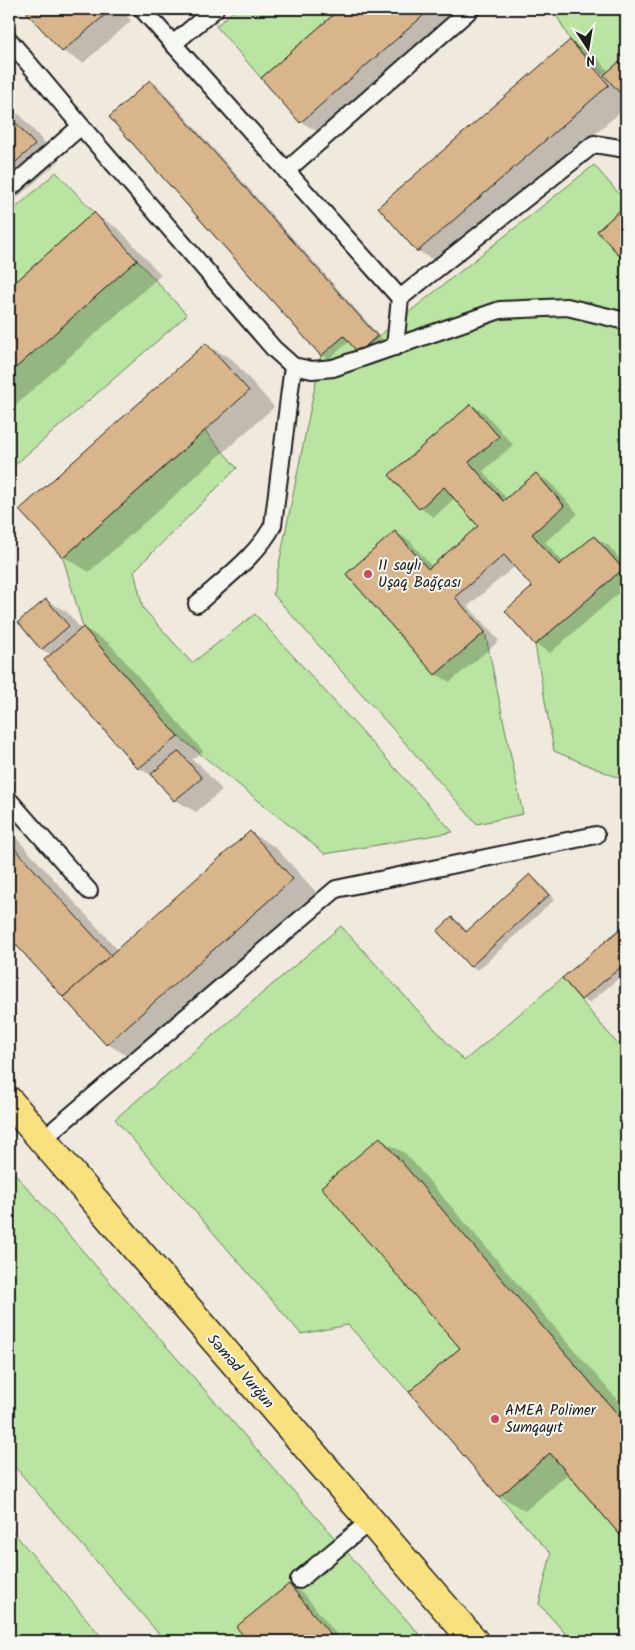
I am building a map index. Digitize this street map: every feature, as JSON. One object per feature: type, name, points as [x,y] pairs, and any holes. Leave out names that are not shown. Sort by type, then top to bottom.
[{"type":"main road","name":"Səməd Vurğun","points":[[9,1101],[474,1641]]},
{"type":"lane","points":[[142,9],[400,298]]},
{"type":"lane","points":[[174,44],[215,9]]},
{"type":"lane","points":[[286,171],[471,9]]},
{"type":"lane","points":[[9,40],[274,349],[293,366],[312,370],[333,368],[500,310],[567,307],[626,322]]},
{"type":"lane","points":[[9,189],[81,126]]},
{"type":"lane","points":[[395,347],[400,298],[594,144],[626,149]]},
{"type":"lane","points":[[196,604],[253,552],[268,536],[273,525],[293,366]]},
{"type":"lane","points":[[9,800],[89,891]]},
{"type":"lane","points":[[42,1140],[336,889],[596,835]]},
{"type":"lane","points":[[299,1580],[370,1521]]},
{"type":"green space","points":[[236,9],[340,9],[261,78],[216,26]]},
{"type":"green space","points":[[553,9],[626,9],[626,56],[604,75],[570,40]]},
{"type":"green space","points":[[594,165],[626,202],[626,205],[597,231],[622,258],[626,255],[626,781],[554,751],[535,645],[623,569],[594,536],[559,565],[532,534],[564,505],[536,473],[503,501],[469,462],[499,437],[471,404],[389,475],[419,509],[444,487],[478,526],[428,569],[395,531],[346,574],[435,675],[485,632],[523,814],[477,824],[273,594],[321,356],[344,336],[359,352]]},
{"type":"green space","points":[[56,172],[94,212],[9,288],[9,214]]},
{"type":"green space","points":[[137,260],[187,315],[9,470],[9,374]]},
{"type":"green space","points":[[205,431],[237,468],[134,571],[143,608],[192,663],[255,614],[453,832],[325,854],[178,736],[83,627],[63,558]]},
{"type":"green space","points":[[341,926],[464,1061],[562,978],[626,1054],[626,1424],[380,1138],[322,1187],[460,1348],[409,1392],[348,1325],[301,1334],[115,1119]]},
{"type":"green space","points":[[9,1167],[425,1641],[165,1641],[9,1460]]},
{"type":"green space","points":[[550,1453],[626,1542],[626,1641],[572,1641],[539,1604],[551,1554],[499,1497]]},
{"type":"green space","points":[[9,1527],[105,1641],[9,1641]]},
{"type":"building","points":[[31,9],[112,9],[62,52],[27,13]]},
{"type":"building","points":[[340,9],[431,9],[300,123],[261,78]]},
{"type":"building","points":[[570,40],[609,85],[417,252],[378,207]]},
{"type":"building","points":[[626,56],[626,100],[604,75]]},
{"type":"building","points":[[150,80],[377,336],[358,353],[344,336],[321,356],[109,117]]},
{"type":"building","points":[[9,115],[35,145],[9,168]]},
{"type":"building","points":[[626,205],[626,255],[622,258],[597,231]]},
{"type":"building","points":[[94,212],[137,260],[9,374],[9,288]]},
{"type":"building","points":[[206,343],[249,391],[63,558],[19,510]]},
{"type":"building","points":[[471,404],[499,437],[469,462],[503,501],[536,473],[564,506],[532,534],[559,565],[594,536],[623,569],[535,645],[505,611],[532,587],[504,555],[455,597],[485,632],[435,675],[346,574],[395,531],[428,569],[478,526],[444,487],[419,509],[389,475]]},
{"type":"building","points":[[46,599],[69,626],[41,650],[18,622]]},
{"type":"building","points":[[83,627],[178,736],[138,769],[44,660]]},
{"type":"building","points":[[179,751],[202,778],[174,801],[151,774]]},
{"type":"building","points":[[250,831],[293,879],[106,1045],[63,997]]},
{"type":"building","points":[[9,842],[111,955],[63,997],[9,937]]},
{"type":"building","points":[[530,874],[549,895],[470,967],[437,931],[452,917],[466,932]]},
{"type":"building","points":[[626,924],[626,963],[581,1000],[562,978]]},
{"type":"building","points":[[380,1137],[626,1424],[626,1542],[550,1453],[499,1497],[409,1392],[460,1348],[321,1187]]},
{"type":"building","points":[[289,1584],[334,1639],[331,1641],[275,1641],[272,1637],[266,1641],[248,1641],[236,1627]]},
{"type":"place","name":"11 saylı Uşaq Bağçası","points":[[368,574]]},
{"type":"place","name":"AMEA Polimer Sumqayıt","points":[[495,1419]]}]
